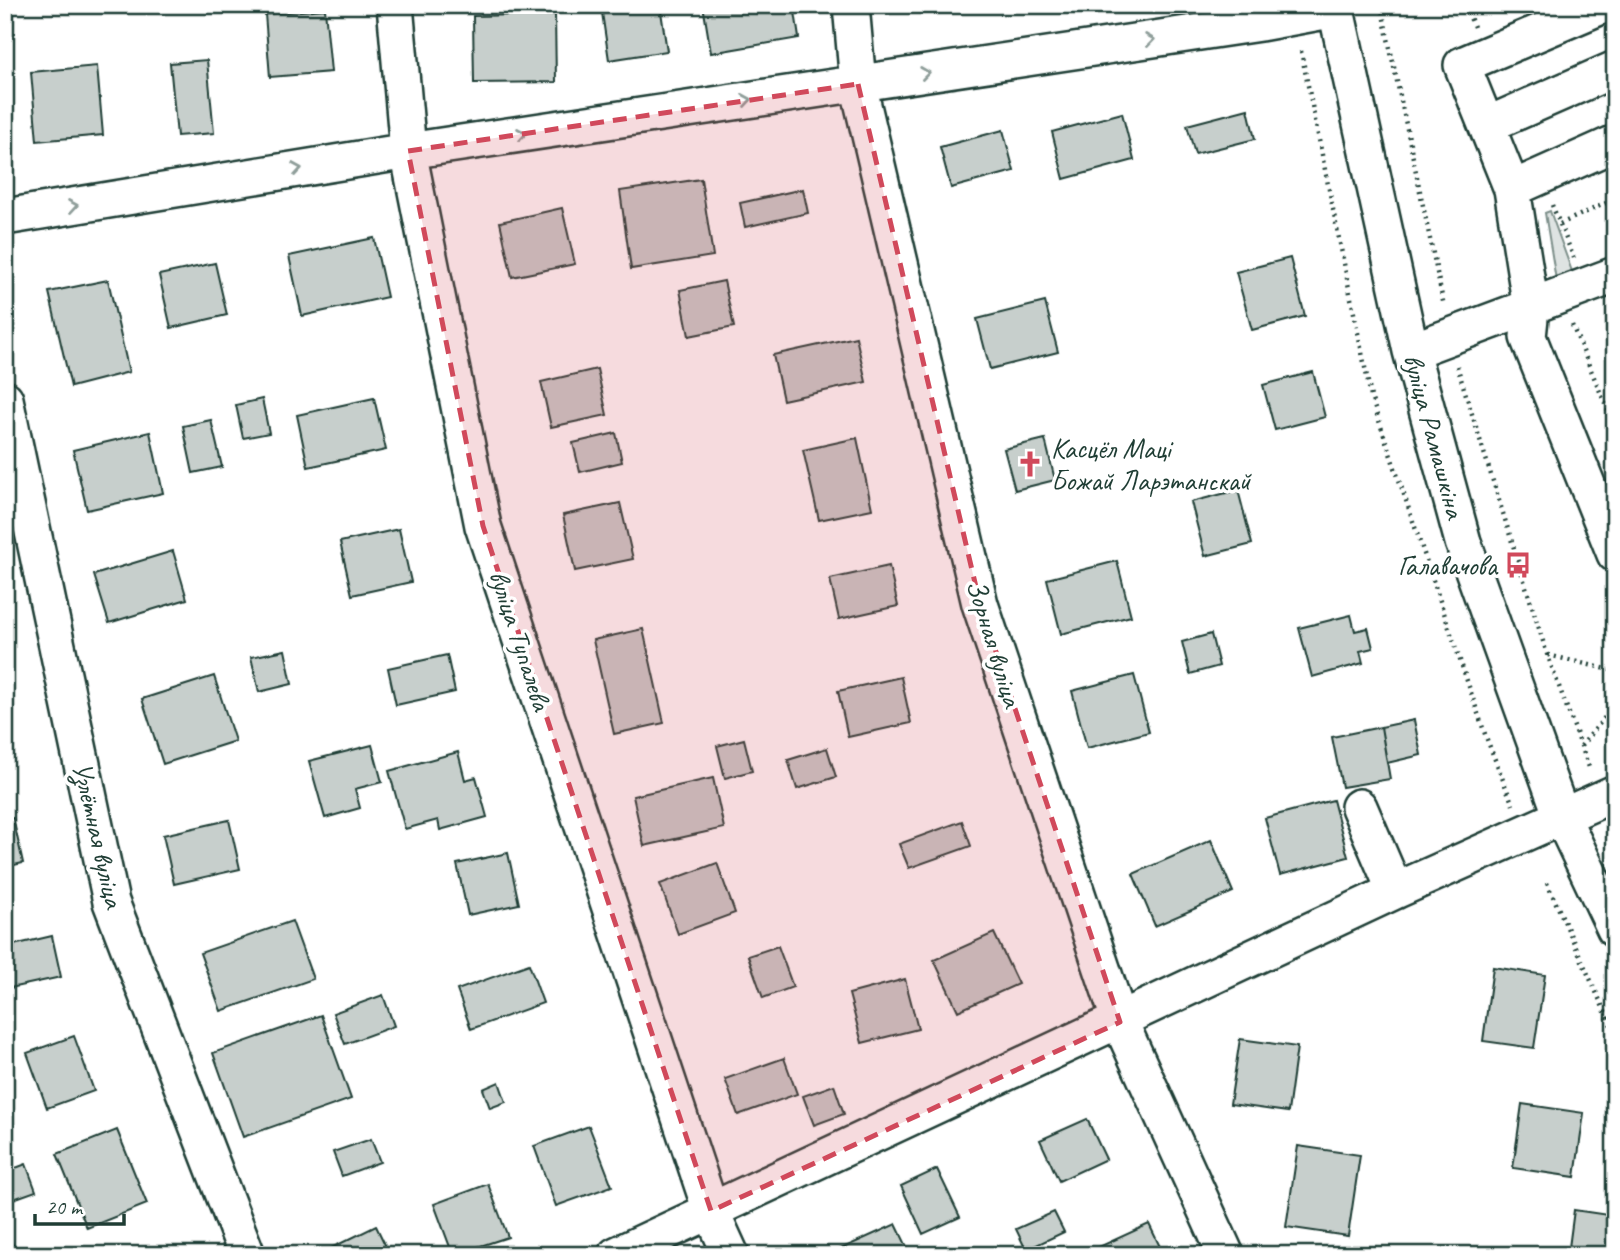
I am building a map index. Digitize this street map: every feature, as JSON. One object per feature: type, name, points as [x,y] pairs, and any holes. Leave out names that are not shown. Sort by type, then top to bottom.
[{"type":"street","name":"вуліца Тупалева","points":[[395,5],[408,151],[483,526],[711,1211],[731,1255]]},
{"type":"street","name":"Зорная вуліца","points":[[851,5],[858,84],[980,604],[1120,1022],[1226,1255]]},
{"type":"street","points":[[1604,5],[1462,65],[1512,189],[1531,308],[1528,337],[1615,554]]},
{"type":"street","points":[[5,217],[408,151],[858,84],[1335,7]]},
{"type":"street","name":"вуліца Рамашкіна","points":[[1335,7],[1411,351],[1463,542],[1562,817],[1615,929]]},
{"type":"street","points":[[1487,125],[1615,69]]},
{"type":"street","points":[[1512,189],[1615,143]]},
{"type":"street","points":[[1411,351],[1451,339],[1615,275]]},
{"type":"street","name":"Узлётная вуліца","points":[[5,399],[111,902],[247,1255]]},
{"type":"street","points":[[616,1255],[1120,1022],[1395,891],[1615,793]]},
{"type":"street","points":[[1359,807],[1395,891]]},
{"type":"path","points":[[1381,5],[1461,383],[1547,654],[1581,747],[1615,705]]},
{"type":"path","points":[[1301,51],[1371,397],[1486,737],[1516,812]]},
{"type":"path","points":[[1560,224],[1615,199]]},
{"type":"path","points":[[1540,210],[1552,204],[1577,269]]},
{"type":"path","points":[[1581,316],[1570,321],[1615,427]]},
{"type":"path","points":[[1547,654],[1615,671]]},
{"type":"path","points":[[1546,883],[1615,1034]]},
{"type":"highlighted area","points":[[858,84],[980,604],[1120,1022],[711,1211],[483,526],[408,151]]},
{"type":"shaded area","points":[[1550,211],[1574,277],[1556,280],[1545,213]]},
{"type":"building","points":[[660,5],[667,51],[609,60],[601,6]]},
{"type":"building","points":[[703,5],[794,5],[799,38],[711,53]]},
{"type":"building","points":[[983,5],[983,6],[922,7]]},
{"type":"building","points":[[325,9],[331,72],[270,77],[265,14]]},
{"type":"building","points":[[555,14],[556,82],[474,83],[473,16]]},
{"type":"building","points":[[207,60],[214,133],[177,136],[170,63]]},
{"type":"building","points":[[97,66],[103,135],[37,141],[31,72]]},
{"type":"building","points":[[1248,109],[1255,139],[1195,154],[1187,125]]},
{"type":"building","points":[[1122,113],[1134,160],[1064,179],[1052,132]]},
{"type":"building","points":[[1003,130],[1014,171],[951,188],[940,147]]},
{"type":"building","points":[[701,179],[713,256],[631,269],[620,191]]},
{"type":"building","points":[[803,189],[808,213],[745,227],[740,203]]},
{"type":"building","points":[[562,208],[575,264],[512,277],[500,222]]},
{"type":"building","points":[[374,238],[387,297],[302,316],[289,256]]},
{"type":"building","points":[[1290,258],[1305,316],[1252,330],[1236,272]]},
{"type":"building","points":[[215,263],[227,315],[171,328],[159,275]]},
{"type":"building","points":[[108,280],[129,372],[71,387],[49,292]]},
{"type":"building","points":[[724,281],[734,327],[689,336],[680,290]]},
{"type":"building","points":[[1045,302],[1058,352],[990,369],[977,319]]},
{"type":"building","points":[[856,337],[866,382],[783,400],[773,355]]},
{"type":"building","points":[[597,369],[607,415],[551,427],[541,382]]},
{"type":"building","points":[[1313,372],[1325,417],[1275,430],[1263,385]]},
{"type":"building","points":[[374,398],[386,450],[308,467],[297,415]]},
{"type":"building","points":[[262,399],[269,433],[243,438],[236,405]]},
{"type":"building","points":[[211,420],[222,467],[193,473],[183,426]]},
{"type":"building","points":[[150,432],[163,493],[87,510],[73,450]]},
{"type":"building","points":[[616,433],[622,462],[580,472],[573,443]]},
{"type":"building","points":[[857,438],[872,509],[819,520],[803,450]]},
{"type":"building","name":"Касцёл Маці Божай Ларэтанскай","points":[[1045,439],[1055,480],[1015,490],[1004,449]]},
{"type":"building","points":[[1238,490],[1252,544],[1205,556],[1191,502]]},
{"type":"building","points":[[620,503],[633,559],[575,571],[563,515]]},
{"type":"building","points":[[399,529],[411,582],[352,595],[340,542]]},
{"type":"building","points":[[173,551],[187,599],[109,623],[94,575]]},
{"type":"building","points":[[1117,561],[1131,616],[1061,634],[1047,579]]},
{"type":"building","points":[[889,566],[898,606],[839,619],[830,579]]},
{"type":"building","points":[[1351,615],[1355,631],[1368,628],[1373,648],[1360,651],[1363,663],[1312,677],[1299,628]]},
{"type":"building","points":[[643,629],[664,723],[614,734],[593,640]]},
{"type":"building","points":[[1211,634],[1219,666],[1190,674],[1182,642]]},
{"type":"building","points":[[285,650],[292,684],[259,692],[251,657]]},
{"type":"building","points":[[447,655],[455,692],[396,705],[388,668]]},
{"type":"building","points":[[1134,675],[1149,732],[1087,748],[1072,691]]},
{"type":"building","points":[[214,676],[235,741],[163,764],[142,699]]},
{"type":"building","points":[[901,677],[911,723],[848,737],[838,691]]},
{"type":"building","points":[[1414,720],[1421,755],[1387,763],[1381,727]]},
{"type":"building","points":[[1381,727],[1390,779],[1342,787],[1332,737]]},
{"type":"building","points":[[744,739],[752,771],[725,778],[717,746]]},
{"type":"building","points":[[372,745],[382,782],[355,789],[360,808],[325,818],[309,761]]},
{"type":"building","points":[[827,748],[836,777],[797,789],[788,760]]},
{"type":"building","points":[[458,752],[465,780],[476,777],[487,817],[440,830],[438,820],[405,829],[389,771]]},
{"type":"building","points":[[713,778],[724,828],[644,846],[633,796]]},
{"type":"building","points":[[1333,800],[1348,857],[1280,875],[1265,818]]},
{"type":"building","points":[[13,818],[23,863],[5,867],[5,820]]},
{"type":"building","points":[[229,820],[240,869],[174,884],[163,835]]},
{"type":"building","points":[[962,821],[971,846],[909,868],[899,844]]},
{"type":"building","points":[[1211,840],[1233,892],[1155,926],[1133,874]]},
{"type":"building","points":[[508,853],[519,904],[468,915],[457,864]]},
{"type":"building","points":[[717,863],[735,913],[678,934],[660,884]]},
{"type":"building","points":[[292,921],[313,979],[221,1011],[200,953]]},
{"type":"building","points":[[994,933],[1018,984],[958,1011],[934,960]]},
{"type":"building","points":[[52,936],[61,977],[10,988],[5,947]]},
{"type":"building","points":[[778,946],[793,987],[763,998],[748,956]]},
{"type":"building","points":[[529,964],[543,1003],[471,1029],[457,990]]},
{"type":"building","points":[[1493,967],[1545,975],[1534,1048],[1483,1041]]},
{"type":"building","points":[[905,979],[918,1029],[862,1043],[849,994]]},
{"type":"building","points":[[383,995],[394,1026],[345,1044],[333,1013]]},
{"type":"building","points":[[321,1015],[351,1099],[243,1137],[213,1053]]},
{"type":"building","points":[[74,1036],[94,1091],[47,1108],[27,1053]]},
{"type":"building","points":[[1240,1039],[1297,1047],[1288,1112],[1230,1104]]},
{"type":"building","points":[[784,1058],[797,1094],[738,1115],[725,1079]]},
{"type":"building","points":[[499,1082],[506,1102],[490,1108],[483,1089]]},
{"type":"building","points":[[834,1085],[844,1114],[814,1125],[803,1096]]},
{"type":"building","points":[[1522,1104],[1584,1113],[1575,1177],[1513,1168]]},
{"type":"building","points":[[1087,1119],[1106,1159],[1059,1181],[1040,1140]]},
{"type":"building","points":[[589,1126],[612,1186],[556,1206],[534,1146]]},
{"type":"building","points":[[117,1130],[147,1204],[87,1228],[57,1154]]},
{"type":"building","points":[[371,1139],[380,1162],[342,1176],[333,1152]]},
{"type":"building","points":[[1298,1146],[1360,1155],[1348,1236],[1286,1227]]},
{"type":"building","points":[[26,1164],[36,1191],[5,1202],[5,1172]]},
{"type":"building","points":[[937,1169],[960,1217],[923,1234],[901,1186]]},
{"type":"building","points":[[488,1184],[508,1237],[453,1255],[434,1204]]},
{"type":"building","points":[[1574,1210],[1615,1216],[1615,1255],[1568,1255]]},
{"type":"building","points":[[1054,1212],[1064,1232],[1026,1250],[1016,1229]]},
{"type":"building","points":[[5,1224],[17,1255],[5,1255]]},
{"type":"building","points":[[896,1224],[911,1255],[832,1255],[832,1253]]},
{"type":"building","points":[[1149,1224],[1164,1255],[1089,1255],[1088,1252]]},
{"type":"building","points":[[376,1226],[390,1255],[317,1255]]},
{"type":"place","name":"Касцёл Маці Божай Ларэтанскай","points":[[1030,464]]},
{"type":"place","name":"Галавачова","points":[[1518,565]]}]
